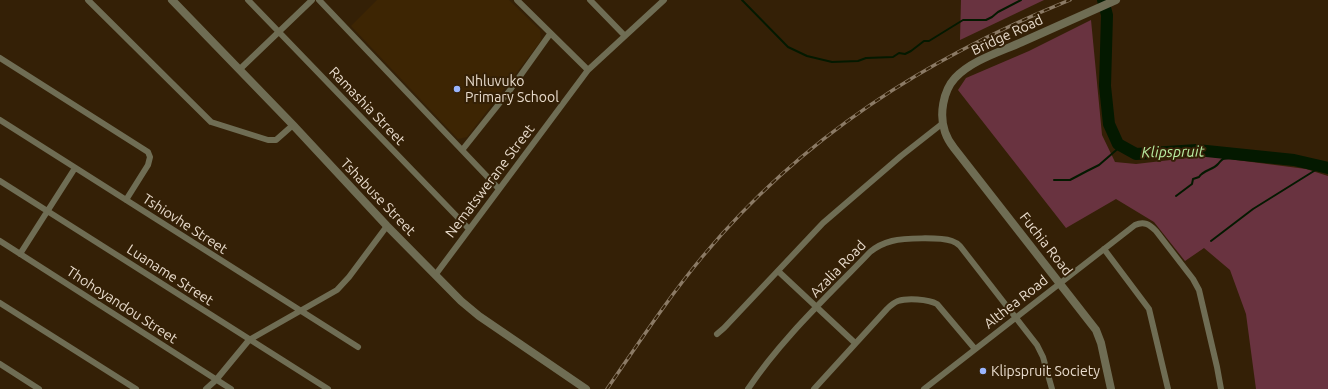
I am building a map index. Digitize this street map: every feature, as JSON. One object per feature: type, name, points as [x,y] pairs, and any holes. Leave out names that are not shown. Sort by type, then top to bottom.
[{"type":"street","points":[[88,0],[211,122],[268,140],[276,140],[293,125]]},
{"type":"street","name":"Tshabuse Street","points":[[172,0],[293,125],[387,226],[461,301],[479,316],[584,388]]},
{"type":"street","name":"Ramashia Street","points":[[248,0],[469,229]]},
{"type":"street","points":[[239,70],[312,0]]},
{"type":"street","points":[[319,0],[499,189]]},
{"type":"street","points":[[517,0],[588,70]]},
{"type":"street","points":[[590,0],[625,36]]},
{"type":"street","name":"Nematswerane Street","points":[[436,274],[588,70],[664,0]]},
{"type":"street","name":"Bridge Road","points":[[943,124],[943,111],[948,88],[960,73],[989,56],[1116,0]]},
{"type":"street","points":[[462,149],[510,90],[550,34]]},
{"type":"street","points":[[0,58],[148,152],[150,157],[148,164],[126,200]]},
{"type":"street","name":"Tshiovhe Street","points":[[0,120],[358,347]]},
{"type":"street","points":[[717,334],[823,223],[901,156],[943,124]]},
{"type":"street","name":"Fuchia Road","points":[[943,124],[948,139],[954,148],[1096,330],[1112,389]]},
{"type":"street","points":[[20,254],[75,168]]},
{"type":"street","name":"Luaname Street","points":[[0,181],[328,389]]},
{"type":"street","name":"Althea Road","points":[[924,389],[1135,225],[1143,222],[1152,227],[1193,279],[1199,290],[1218,368],[1221,389]]},
{"type":"street","points":[[206,389],[216,380],[249,340],[337,290],[349,277],[387,226]]},
{"type":"street","name":"Azalia Road","points":[[748,389],[776,352],[876,248],[883,244],[898,240],[947,240],[953,241],[960,246],[1040,350],[1052,389]]},
{"type":"street","name":"Thohoyandou Street","points":[[0,241],[231,389]]},
{"type":"street","points":[[1104,249],[1149,309],[1168,389]]},
{"type":"street","points":[[778,271],[855,343]]},
{"type":"street","points":[[814,389],[893,303],[904,300],[929,300],[937,304],[975,349]]},
{"type":"street","points":[[0,303],[136,389]]},
{"type":"street","points":[[0,364],[39,389]]},
{"type":"shaded area","name":"Nhluvuko Primary School","points":[[377,0],[509,0],[540,30],[541,41],[467,137],[458,139],[351,26]]},
{"type":"shaded area","points":[[961,0],[1044,0],[960,40]]},
{"type":"shaded area","points":[[1091,20],[1102,135],[1115,162],[1136,164],[1205,156],[1306,169],[1328,176],[1328,389],[1256,389],[1246,314],[1230,270],[1204,248],[1185,261],[1154,222],[1116,199],[1066,228],[958,90],[966,78],[1029,51]]},
{"type":"waterway","points":[[742,0],[788,47],[807,56],[832,62],[858,61],[866,58],[893,57],[899,53],[905,54],[924,41],[929,41],[963,20],[986,20],[1021,0]]},
{"type":"waterway","name":"Klipspruit","points":[[1103,0],[1107,15],[1105,86],[1109,124],[1118,144],[1136,154],[1197,150],[1294,160],[1328,168]]},
{"type":"waterway","points":[[1054,180],[1070,180],[1099,165],[1121,146]]},
{"type":"waterway","points":[[1176,196],[1192,184],[1193,179],[1199,177],[1216,166],[1223,159],[1230,158],[1238,153]]},
{"type":"waterway","points":[[1211,241],[1253,209],[1322,166]]},
{"type":"railway","points":[[607,389],[665,305],[703,256],[741,213],[782,174],[825,138],[870,105],[917,75],[966,48],[1017,23],[1070,0]]},
{"type":"place","name":"Nhluvuko Primary School","points":[[457,89]]},
{"type":"place","name":"Klipspruit Society","points":[[983,371]]}]
